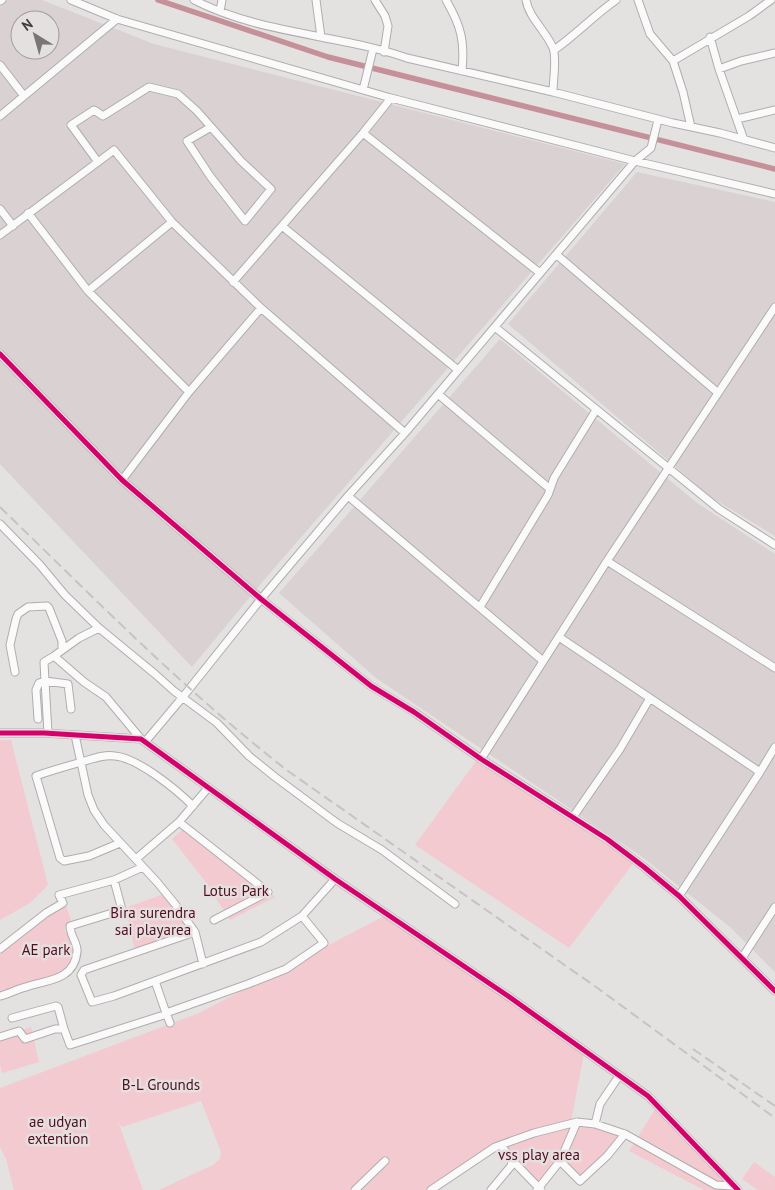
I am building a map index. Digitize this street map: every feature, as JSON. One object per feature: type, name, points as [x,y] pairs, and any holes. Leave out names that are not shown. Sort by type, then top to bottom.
[{"type":"street","points":[[71,0],[117,19],[391,98],[635,161],[775,194]]},
{"type":"street","points":[[194,0],[244,21],[321,37],[372,52],[384,52],[553,92],[658,120],[720,132],[775,148]]},
{"type":"street","points":[[220,11],[222,0]]},
{"type":"street","points":[[316,0],[321,37]]},
{"type":"street","points":[[375,0],[385,16],[388,26],[384,52]]},
{"type":"street","points":[[446,0],[457,19],[463,36],[462,71]]},
{"type":"street","points":[[526,0],[528,10],[540,25],[554,50],[553,92]]},
{"type":"street","points":[[638,0],[650,34],[673,61],[691,127]]},
{"type":"street","points":[[673,61],[710,37],[749,16],[771,0]]},
{"type":"street","points":[[554,50],[568,41],[613,1]]},
{"type":"street","points":[[0,116],[117,19]]},
{"type":"street","points":[[710,37],[744,140]]},
{"type":"street","points":[[364,90],[372,52]]},
{"type":"street","points":[[719,69],[741,61],[775,53]]},
{"type":"street","points":[[0,65],[24,96]]},
{"type":"street","points":[[98,162],[71,125],[94,110],[103,116],[149,87],[178,94],[197,111],[241,161],[271,189],[245,221],[210,176],[188,141],[211,127]]},
{"type":"street","points":[[233,282],[363,133],[391,98]]},
{"type":"street","points":[[737,119],[775,110]]},
{"type":"street","points":[[143,740],[182,698],[260,599],[405,433],[635,161],[651,148],[658,120]]},
{"type":"street","points":[[363,133],[540,273]]},
{"type":"street","points":[[0,235],[114,150],[172,222],[233,282],[405,433]]},
{"type":"street","points":[[0,209],[13,226]]},
{"type":"street","points":[[28,213],[88,291],[190,392]]},
{"type":"street","points":[[88,291],[172,222]]},
{"type":"street","points":[[282,226],[458,370]]},
{"type":"street","points":[[557,255],[718,392]]},
{"type":"street","points":[[481,759],[607,561],[775,307]]},
{"type":"street","points":[[122,480],[190,392],[261,308]]},
{"type":"street","points":[[495,327],[719,510],[775,545]]},
{"type":"street","points":[[0,354],[122,480],[260,599],[371,686],[414,712],[481,759],[607,838],[679,896],[775,990]]},
{"type":"street","points":[[438,394],[550,489]]},
{"type":"street","points":[[480,607],[550,489],[554,478],[596,410]]},
{"type":"street","points":[[348,496],[543,661]]},
{"type":"street","points":[[0,524],[40,564],[65,595],[99,628],[182,698],[217,723],[249,756],[337,823],[382,850],[455,904]]},
{"type":"street","points":[[607,561],[775,668]]},
{"type":"street","points":[[15,672],[10,645],[11,636],[18,614],[28,607],[47,606],[49,608],[62,641],[62,649]]},
{"type":"street","points":[[48,733],[44,662],[62,649],[99,628]]},
{"type":"street","points":[[559,637],[760,772]]},
{"type":"street","points":[[54,656],[74,674],[106,697],[143,740],[334,879],[508,996],[648,1096],[735,1188]]},
{"type":"street","points":[[71,709],[68,684],[74,674]]},
{"type":"street","points":[[38,719],[36,690],[39,683],[46,681],[68,684]]},
{"type":"street","points":[[573,817],[620,749],[650,698]]},
{"type":"street","points":[[0,733],[48,733],[143,740]]},
{"type":"street","points":[[75,735],[88,795],[94,810],[120,843],[175,904],[195,932],[203,964]]},
{"type":"street","points":[[679,896],[775,747]]},
{"type":"street","points":[[120,843],[89,856],[64,861],[60,858],[36,776],[102,756],[117,756],[133,761],[180,793],[193,806]]},
{"type":"street","points":[[136,859],[180,822],[208,788]]},
{"type":"street","points":[[180,822],[268,892],[214,920]]},
{"type":"street","points":[[0,949],[46,913],[62,903],[59,895],[114,880],[143,867]]},
{"type":"street","points":[[195,932],[84,970],[81,975],[92,1002],[261,942],[302,916],[334,879]]},
{"type":"street","points":[[0,996],[26,986],[52,981],[72,968],[77,955],[77,947],[70,932],[70,926],[122,910],[114,880]]},
{"type":"street","points":[[742,958],[775,906]]},
{"type":"street","points":[[12,1018],[56,1006],[58,1007],[70,1045],[166,1013],[286,969],[306,956],[324,942],[302,916]]},
{"type":"street","points":[[155,981],[170,1023]]},
{"type":"street","points":[[0,1037],[19,1031],[25,1040],[55,1029],[64,1029]]},
{"type":"street","points":[[595,1124],[600,1104],[619,1076]]},
{"type":"street","points":[[501,1145],[539,1189],[560,1161],[576,1122]]},
{"type":"street","points":[[431,1190],[479,1157],[501,1145],[534,1133],[576,1122],[595,1124],[625,1134],[716,1185],[743,1190]]},
{"type":"street","points":[[560,1161],[580,1181],[607,1156],[625,1134]]},
{"type":"street","points":[[491,1190],[512,1166],[512,1160]]},
{"type":"street","points":[[355,1190],[385,1161]]},
{"type":"shaded area","points":[[0,0],[42,0],[154,44],[625,164],[264,580],[192,667],[0,464]]},
{"type":"shaded area","points":[[637,172],[775,202],[775,536],[712,498],[508,324]]},
{"type":"shaded area","points":[[500,339],[697,503],[775,554],[775,972],[730,927],[641,856],[376,678],[279,593]]},
{"type":"green space","points":[[0,740],[11,740],[48,885],[30,903],[0,920]]},
{"type":"green space","points":[[476,761],[602,837],[635,861],[569,948],[415,845]]},
{"type":"green space","name":"Lotus Park","points":[[188,825],[275,897],[230,920],[205,881],[172,839]]},
{"type":"green space","name":"Bira surendra sai playarea","points":[[164,894],[191,931],[135,950],[125,908]]},
{"type":"green space","name":"AE park","points":[[66,906],[71,920],[65,927],[65,932],[71,935],[74,950],[69,966],[51,978],[23,984],[0,992],[0,953],[45,919],[43,916]]},
{"type":"green space","points":[[386,915],[584,1053],[571,1122],[624,1134],[579,1181],[560,1161],[539,1186],[502,1144],[429,1190],[159,1190],[213,1165],[220,1159],[221,1152],[201,1101],[122,1127],[118,1122],[143,1190],[14,1190],[6,1159],[0,1147],[0,1088],[199,1013]]},
{"type":"green space","points":[[31,1027],[39,1062],[2,1073],[0,1038]]},
{"type":"green space","points":[[656,1108],[726,1183],[722,1190],[704,1190],[629,1151]]},
{"type":"green space","points":[[754,1162],[775,1177],[775,1190],[758,1190],[742,1179]]},
{"type":"waterway","points":[[158,0],[328,57],[775,169]]},
{"type":"railway","points":[[0,507],[176,676],[288,771],[596,987],[775,1118]]},
{"type":"railway","points":[[693,1049],[775,1106]]},
{"type":"cycle path","points":[[0,354],[122,480],[261,599],[371,686],[414,712],[481,759],[607,839],[644,867],[679,896],[775,991]]},
{"type":"cycle path","points":[[0,733],[44,733],[141,739],[335,879],[508,996],[648,1096],[738,1190]]},
{"type":"park label","name":"B-L Grounds","points":[[161,1085]]},
{"type":"park label","name":"ae udyan extention","points":[[58,1130]]},
{"type":"park label","name":"vss play area","points":[[539,1155]]}]
